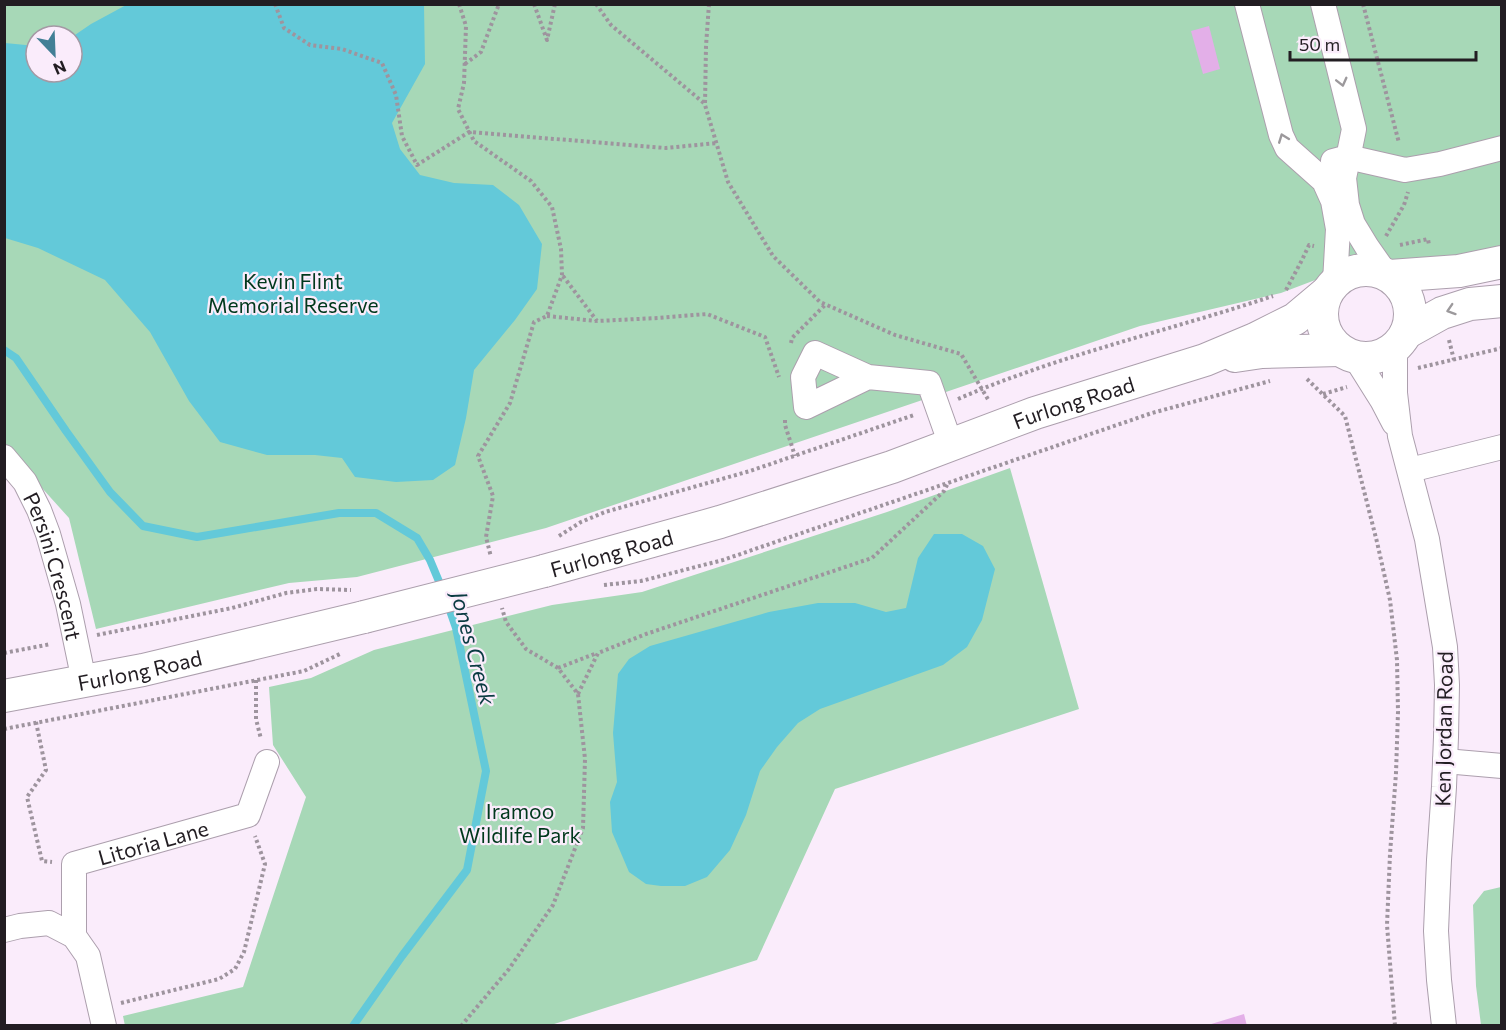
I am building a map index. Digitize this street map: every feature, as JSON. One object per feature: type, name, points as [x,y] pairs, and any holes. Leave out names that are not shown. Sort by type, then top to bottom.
[{"type":"main road","points":[[1502,262],[1460,272],[1390,266],[1348,273],[1331,287],[1322,305],[1322,318],[1324,330],[1331,341],[1347,353],[1369,358],[1398,352],[1442,313],[1470,304],[1502,301]]},
{"type":"main road","points":[[1390,266],[1407,296],[1410,308],[1410,321],[1398,352]]},
{"type":"main road","name":"Furlong Road","points":[[17,694],[154,667],[361,604],[544,571],[720,522],[892,467],[1035,413],[1205,360],[1295,319],[1331,287]]},
{"type":"main road","name":"Furlong Road","points":[[1205,360],[1262,352],[1347,353]]},
{"type":"street","points":[[1247,4],[1281,135],[1287,148],[1324,182],[1334,201],[1338,229],[1331,287]]},
{"type":"street","points":[[1323,4],[1354,129],[1344,178],[1347,205],[1358,231],[1390,266]]},
{"type":"street","points":[[1354,131],[1373,152],[1398,168]]},
{"type":"street","points":[[1306,165],[1348,157],[1398,168],[1440,164],[1502,148]]},
{"type":"street","name":"Ken Jordan Road","points":[[1398,352],[1400,436]]},
{"type":"street","name":"Ken Jordan Road","points":[[1347,353],[1382,400],[1400,436],[1427,539],[1445,648],[1447,685],[1445,761],[1436,931],[1444,1026]]},
{"type":"street","points":[[868,377],[929,383],[951,445]]},
{"type":"street","points":[[1410,470],[1502,447]]},
{"type":"street","name":"Persini Crescent","points":[[4,457],[25,482],[48,534],[68,604],[84,681]]},
{"type":"street","points":[[1445,761],[1502,766]]},
{"type":"street","points":[[248,815],[267,762]]},
{"type":"street","name":"Litoria Lane","points":[[74,936],[74,864],[248,815]]},
{"type":"street","points":[[4,930],[49,923],[74,936],[88,956],[102,1017]]},
{"type":"path","points":[[275,4],[284,28],[310,45],[342,50],[382,63],[396,95],[402,136],[417,165],[470,132],[666,148],[717,143]]},
{"type":"path","points":[[459,4],[466,26],[464,82],[458,109],[474,141],[531,182],[552,207],[561,249],[562,275],[547,316]]},
{"type":"path","points":[[465,65],[481,52],[499,4]]},
{"type":"path","points":[[534,4],[547,40],[555,4]]},
{"type":"path","points":[[596,4],[611,25],[705,105]]},
{"type":"path","points":[[710,4],[706,46],[705,105],[728,182],[773,256],[820,302],[895,334],[961,354],[1004,425]]},
{"type":"path","points":[[1363,4],[1398,168],[1408,189],[1404,206],[1382,242]]},
{"type":"path","points":[[1390,266],[1428,239]]},
{"type":"path","points":[[562,275],[597,321]]},
{"type":"path","points":[[555,538],[581,522],[605,512],[795,456],[1060,361],[1276,295]]},
{"type":"path","points":[[491,558],[486,537],[493,496],[478,456],[510,403],[534,322],[547,316],[597,321],[707,314],[765,337],[780,380]]},
{"type":"path","points":[[1398,352],[1410,369],[1502,348]]},
{"type":"path","points":[[1300,373],[1345,416],[1375,531],[1390,600],[1397,660],[1398,712],[1387,925],[1395,1026]]},
{"type":"path","points":[[597,586],[641,581],[723,560],[1152,413],[1278,379]]},
{"type":"path","points":[[784,413],[795,456]]},
{"type":"path","points":[[558,668],[646,634],[872,558],[944,491],[958,464],[951,445]]},
{"type":"path","points":[[4,653],[317,589],[361,604]]},
{"type":"path","points":[[461,1026],[509,969],[553,905],[583,828],[585,759],[578,694],[558,668],[526,649],[506,622],[501,601]]},
{"type":"path","points":[[4,729],[304,671],[344,652]]},
{"type":"path","points":[[578,694],[598,653]]},
{"type":"path","points":[[256,680],[256,719],[267,762]]},
{"type":"path","points":[[17,694],[36,723],[46,770],[27,798],[42,861],[74,864]]},
{"type":"path","points":[[102,1017],[219,979],[235,969],[244,952],[265,864],[248,815]]},
{"type":"green space","name":"Kevin Flint Memorial Reserve","points":[[4,5],[1501,5],[1501,249],[1414,269],[1368,260],[1281,293],[1140,326],[546,528],[357,577],[289,583],[96,629],[69,518],[5,447]]},
{"type":"green space","name":"Iramoo Wildlife Park","points":[[1010,468],[1079,709],[835,789],[757,960],[551,1025],[125,1026],[123,1016],[243,987],[306,797],[273,745],[269,687],[311,678],[374,650],[552,605],[642,592],[887,512]]},
{"type":"green space","points":[[1501,887],[1501,1025],[1481,1025],[1476,986],[1473,905],[1484,891]]},
{"type":"water","points":[[128,4],[424,5],[425,64],[392,123],[400,149],[420,175],[454,183],[493,185],[519,205],[542,244],[537,289],[474,370],[455,465],[433,480],[396,482],[355,477],[342,458],[315,455],[267,455],[220,442],[189,401],[150,332],[105,280],[38,248],[5,238],[5,43],[24,45],[24,84],[84,84],[84,29]]},
{"type":"water","points":[[934,534],[962,534],[983,546],[995,569],[982,620],[967,647],[943,665],[820,709],[798,723],[760,771],[746,815],[730,850],[707,877],[685,886],[661,886],[646,884],[629,872],[612,832],[610,802],[617,782],[613,733],[618,674],[629,659],[650,646],[769,612],[818,603],[855,603],[886,612],[906,608],[918,558]]},
{"type":"building","points":[[1209,26],[1220,69],[1203,74],[1191,31]]},
{"type":"building","points":[[1244,1014],[1247,1026],[1208,1026],[1208,1025]]},
{"type":"waterway","name":"Jones Creek","points":[[4,350],[16,358],[110,492],[143,526],[197,537],[339,513],[376,513],[417,538],[430,560],[443,591]]},
{"type":"waterway","name":"Jones Creek","points":[[353,1026],[467,870],[486,771],[456,628],[447,602]]}]
